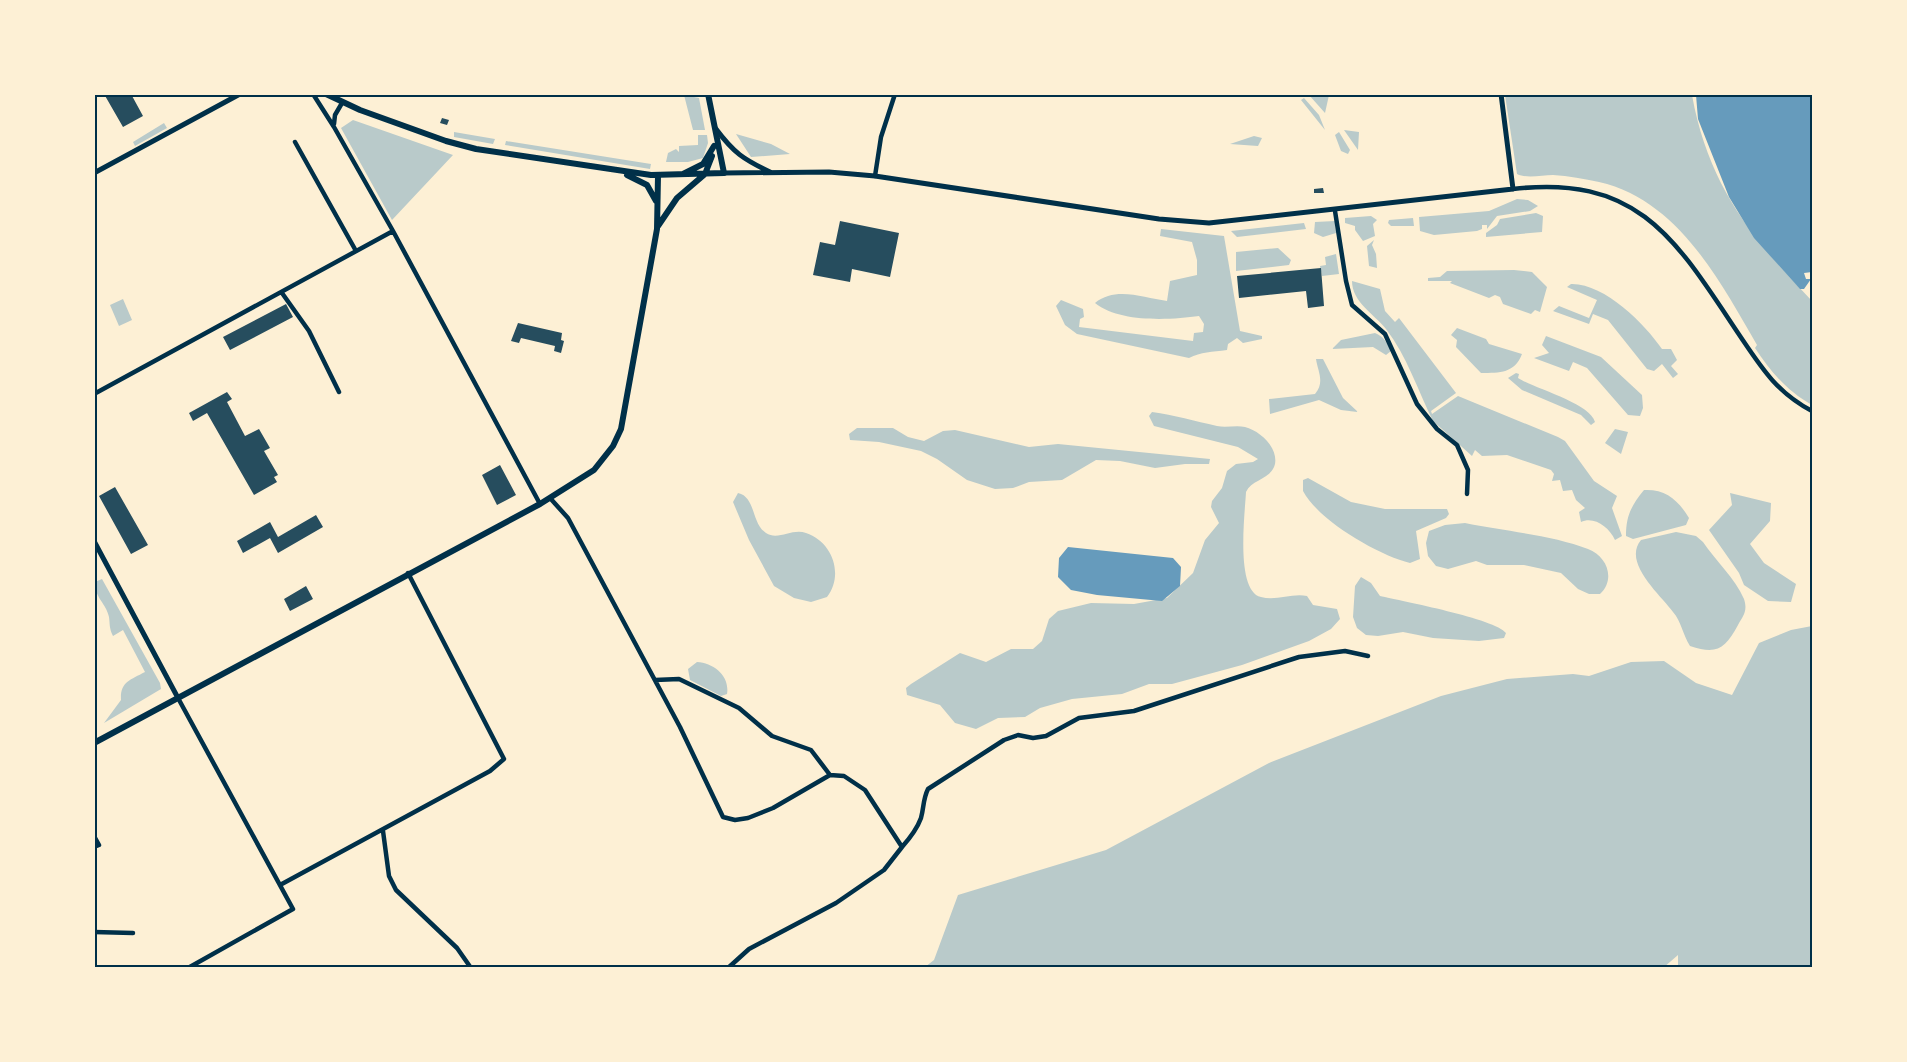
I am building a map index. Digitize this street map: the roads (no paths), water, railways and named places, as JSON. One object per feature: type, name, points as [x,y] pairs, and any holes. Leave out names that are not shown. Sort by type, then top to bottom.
[{"type":"main road","points":[[326,94],[342,103],[446,141],[476,149],[658,176],[724,173],[708,94]]},
{"type":"main road","points":[[657,229],[677,198],[705,174],[714,146],[716,129]]},
{"type":"main road","points":[[678,176],[704,164],[714,146]]},
{"type":"main road","points":[[616,170],[647,185],[654,195],[657,208]]},
{"type":"main road","points":[[94,743],[540,504],[594,470],[618,438],[627,408],[657,229],[658,176]]},
{"type":"street","points":[[94,173],[240,94]]},
{"type":"street","points":[[313,94],[393,231],[540,504]]},
{"type":"street","points":[[875,176],[881,138],[896,94]]},
{"type":"street","points":[[1501,94],[1513,189]]},
{"type":"street","points":[[334,127],[335,115],[342,103]]},
{"type":"street","points":[[716,129],[733,151],[743,159],[772,172]]},
{"type":"street","points":[[295,142],[356,251]]},
{"type":"street","points":[[724,173],[829,172],[875,176],[1171,221],[1224,223],[1513,189],[1561,187],[1613,199],[1639,212],[1670,237],[1774,385],[1812,411]]},
{"type":"street","points":[[1335,211],[1352,305],[1385,334],[1417,404],[1437,429],[1456,445],[1468,470],[1467,494]]},
{"type":"street","points":[[94,394],[393,231]]},
{"type":"street","points":[[282,293],[309,331],[339,392]]},
{"type":"street","points":[[550,498],[568,518],[655,680],[723,817],[735,820],[748,818],[773,808],[830,776],[844,776],[865,790],[902,847]]},
{"type":"street","points":[[94,542],[293,909],[188,968]]},
{"type":"street","points":[[280,885],[490,771],[504,759],[408,573]]},
{"type":"street","points":[[728,968],[749,949],[836,903],[884,870],[912,836],[920,820],[922,800],[928,789],[1004,740],[1018,735],[1033,738],[1046,736],[1079,718],[1134,711],[1299,657],[1345,651],[1368,656]]},
{"type":"street","points":[[655,680],[679,679],[739,708],[772,736],[811,750],[830,776]]},
{"type":"street","points":[[383,831],[389,876],[396,890],[457,948],[471,968]]},
{"type":"street","points":[[94,836],[99,844],[94,847]]},
{"type":"street","points":[[94,932],[133,933]]},
{"type":"water","points":[[1696,95],[1812,95],[1812,272],[1804,273],[1806,279],[1811,279],[1804,289],[1800,289],[1754,238],[1729,197],[1698,119]]},
{"type":"water","points":[[1068,547],[1173,558],[1181,567],[1180,586],[1162,601],[1097,595],[1071,590],[1058,577],[1059,558]]}]
